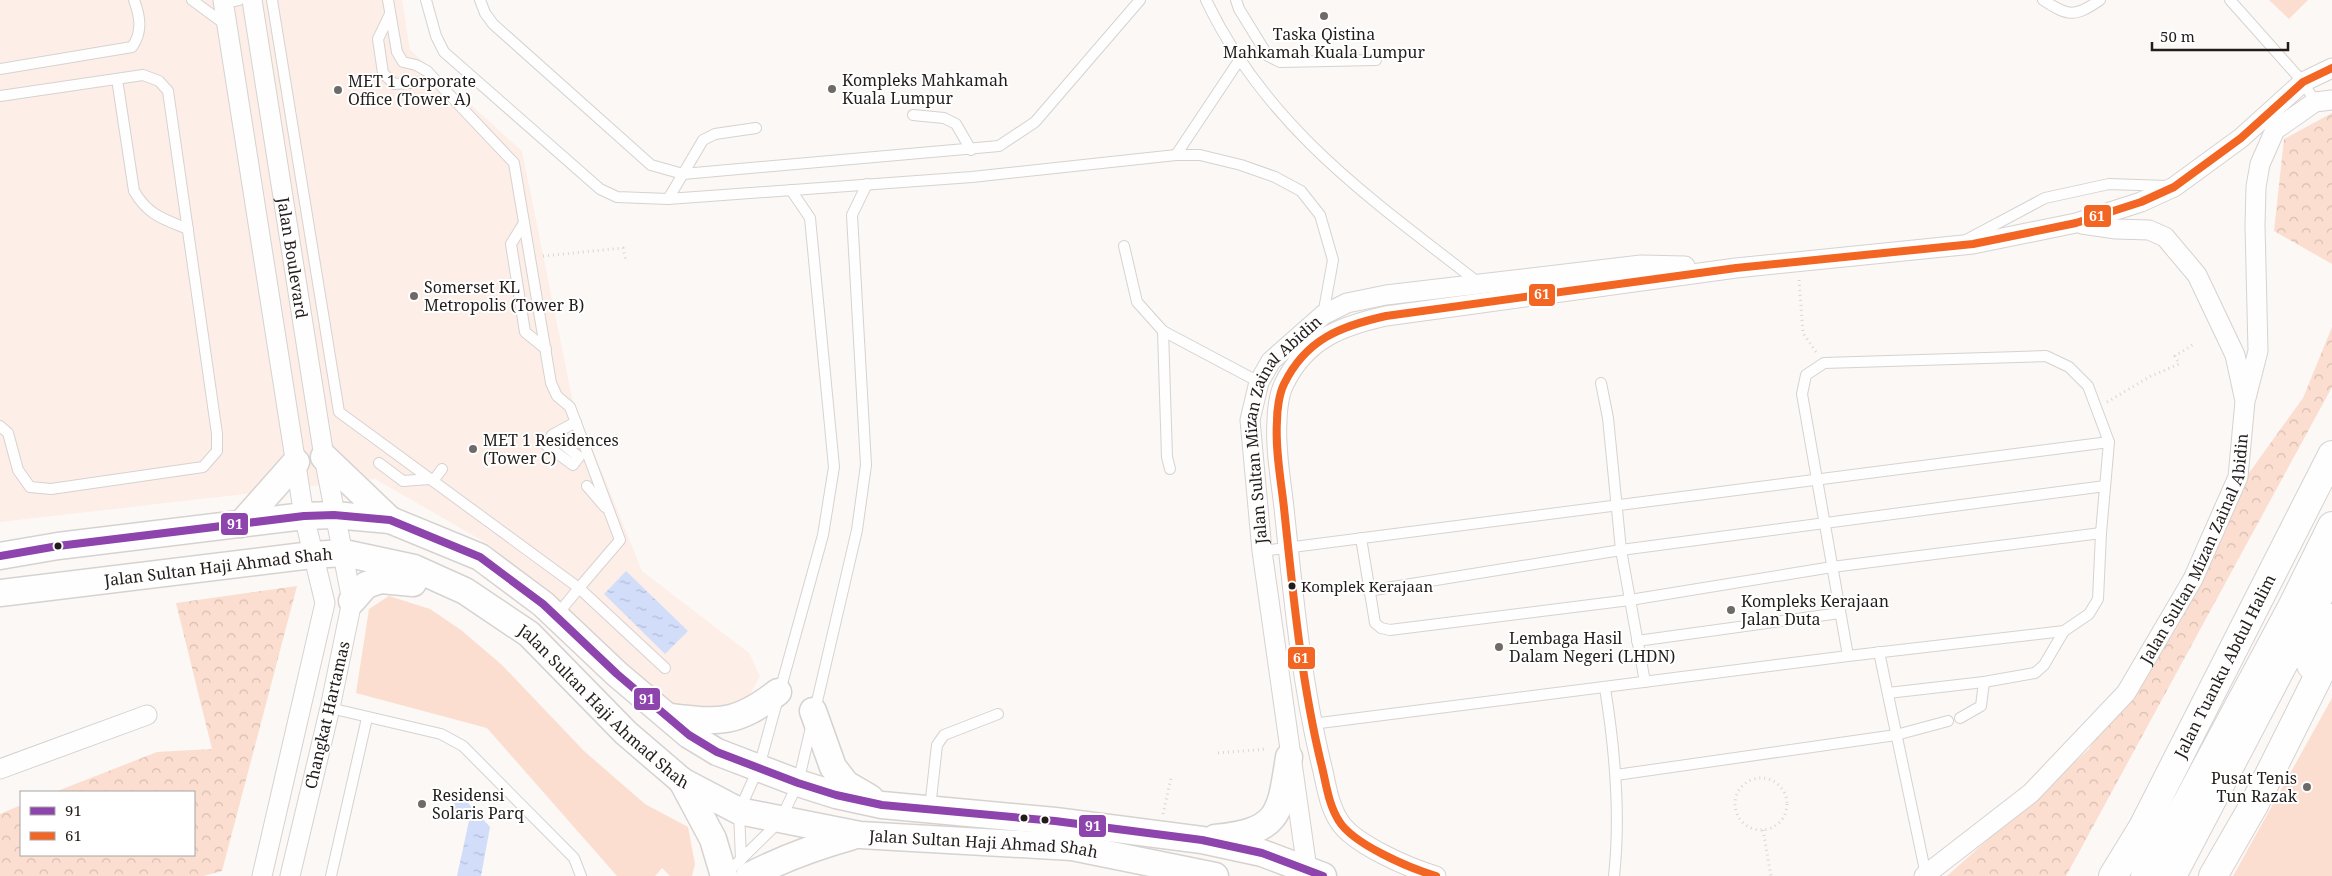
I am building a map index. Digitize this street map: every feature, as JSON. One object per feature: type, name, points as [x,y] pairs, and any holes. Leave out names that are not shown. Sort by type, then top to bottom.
[{"type":"main road","name":"Jalan Tuanku Abdul Halim","points":[[2113,876],[2143,827],[2332,455]]},
{"type":"main road","points":[[2188,801],[2332,461]]},
{"type":"main road","name":"Jalan Tuanku Abdul Halim","points":[[2163,868],[2188,801],[2293,605],[2332,526]]},
{"type":"main road","name":"Jalan Tuanku Abdul Halim","points":[[2163,868],[2332,571]]},
{"type":"main road","points":[[2254,805],[2266,762],[2332,618]]},
{"type":"main road","points":[[2213,876],[2254,805],[2332,648]]},
{"type":"street","name":"Jalan Boulevard","points":[[252,0],[324,457],[334,516],[344,553]]},
{"type":"street","name":"Jalan Boulevard","points":[[228,1],[226,25],[304,516]]},
{"type":"street","name":"Jalan Sultan Mizan Zainal Abidin","points":[[1436,876],[1406,872],[1352,836],[1339,822],[1332,809],[1312,724],[1288,548],[1277,421],[1283,386],[1295,366],[1311,349],[1334,331],[1352,323],[1386,316],[1736,268],[1954,246],[2076,224],[2141,202],[2174,187],[2241,138],[2303,82],[2332,68]]},
{"type":"street","points":[[2245,401],[2258,351],[2255,225],[2256,187],[2260,164],[2275,130],[2324,101]]},
{"type":"street","name":"Jalan Sultan Mizan Zainal Abidin","points":[[1925,875],[2031,794],[2126,693],[2193,579],[2238,477],[2245,401],[2235,355],[2197,275],[2165,237],[2149,230],[2116,229],[2076,224]]},
{"type":"street","name":"Jalan Sultan Mizan Zainal Abidin","points":[[1312,874],[1278,753],[1250,420],[1259,382],[1272,361],[1323,314],[1347,303],[1386,295],[1641,265],[1736,268]]},
{"type":"street","points":[[324,457],[390,520]]},
{"type":"street","points":[[241,524],[296,462]]},
{"type":"street","name":"Jalan Sultan Haji Ahmad Shah","points":[[0,556],[304,516],[390,520],[480,557],[543,604],[617,674],[689,735],[716,752],[798,783],[836,795],[882,805],[930,808],[1202,840],[1262,853],[1312,874]]},
{"type":"street","name":"Changkat Hartamas","points":[[262,876],[325,603],[304,516]]},
{"type":"street","name":"Jalan Sultan Haji Ahmad Shah","points":[[0,593],[312,555],[344,553],[414,568],[465,592],[529,634],[626,733],[682,781],[739,811],[780,821],[860,835],[1072,847],[1151,869],[1215,876]]},
{"type":"street","name":"Changkat Hartamas","points":[[290,876],[330,708],[352,601],[344,553]]},
{"type":"street","points":[[352,601],[366,585],[381,580],[409,581],[460,604],[514,645],[568,675]]},
{"type":"street","points":[[670,717],[710,722],[735,718],[755,710],[778,692]]},
{"type":"street","points":[[813,711],[833,766],[846,784],[882,805]]},
{"type":"street","points":[[0,769],[147,715]]},
{"type":"street","points":[[1202,840],[1246,834],[1261,828],[1275,817],[1281,806],[1278,753]]},
{"type":"street","points":[[682,781],[710,834],[738,871],[781,860],[813,847],[860,835]]},
{"type":"lane","points":[[0,69],[132,47],[137,40],[140,21],[134,0]]},
{"type":"lane","points":[[192,0],[226,25]]},
{"type":"lane","points":[[272,0],[339,412],[579,588],[665,668]]},
{"type":"lane","points":[[388,0],[397,52],[403,62],[416,65],[427,71],[514,163],[552,383],[557,396],[570,407],[620,540],[555,616]]},
{"type":"lane","points":[[426,0],[433,28],[444,52],[600,190],[617,197],[668,199],[972,177],[1176,155],[1200,155],[1241,165],[1275,177],[1301,191],[1320,215],[1333,260],[1323,314]]},
{"type":"lane","points":[[480,0],[485,13],[493,24],[651,165],[683,174],[971,150],[999,146],[1035,122],[1140,0]]},
{"type":"lane","points":[[1206,0],[1220,29],[1267,99],[1342,176],[1481,285]]},
{"type":"lane","points":[[1236,0],[1239,9],[1268,56],[1280,62],[1376,60]]},
{"type":"lane","points":[[2043,0],[2066,14],[2083,12],[2100,0]]},
{"type":"lane","points":[[2230,0],[2303,82],[2324,101]]},
{"type":"lane","points":[[390,14],[378,39],[384,73],[394,84],[438,83]]},
{"type":"lane","points":[[1176,155],[1240,59]]},
{"type":"lane","points":[[0,96],[143,75],[159,81],[168,91],[217,434],[216,450],[203,467],[51,489],[30,487],[18,470],[8,434],[0,426]]},
{"type":"lane","points":[[117,79],[134,191],[143,206],[158,217],[188,229]]},
{"type":"lane","points":[[438,83],[449,104]]},
{"type":"lane","points":[[913,115],[944,118],[956,124],[971,150]]},
{"type":"lane","points":[[668,199],[703,140],[715,134],[756,128]]},
{"type":"lane","points":[[738,871],[780,821],[798,783],[813,711],[857,530],[866,465],[852,215],[866,184]]},
{"type":"lane","points":[[1954,246],[2045,198],[2109,184],[2174,187]]},
{"type":"lane","points":[[738,871],[739,811],[759,768],[778,692],[823,535],[834,467],[810,218],[791,190]]},
{"type":"lane","points":[[524,223],[511,244],[525,332],[546,349]]},
{"type":"lane","points":[[1124,246],[1137,302],[1163,331],[1259,382]]},
{"type":"lane","points":[[1163,331],[1167,457],[1170,470]]},
{"type":"lane","points":[[1848,656],[1802,394],[1806,375],[1824,363],[2046,356],[2070,368],[2088,386],[2109,442],[2101,533],[2098,599],[2089,614],[2064,631],[2044,666],[2035,673],[1984,682],[1888,693]]},
{"type":"lane","points":[[1601,384],[1608,418],[1615,505],[1621,550],[1644,682]]},
{"type":"lane","points":[[552,435],[576,422]]},
{"type":"lane","points":[[1262,551],[1817,478],[2109,442]]},
{"type":"lane","points":[[379,463],[403,481],[432,480],[442,469]]},
{"type":"lane","points":[[587,486],[610,514]]},
{"type":"lane","points":[[1368,591],[1621,550],[2105,486]]},
{"type":"lane","points":[[1360,538],[1375,622],[1381,628],[1390,630],[1630,600],[1832,568],[2101,533]]},
{"type":"lane","points":[[1637,641],[1840,613]]},
{"type":"lane","points":[[1312,724],[1879,652],[2064,631]]},
{"type":"lane","points":[[1879,652],[1925,875]]},
{"type":"lane","points":[[1960,718],[1980,706],[1984,682]]},
{"type":"lane","points":[[1605,688],[1616,775],[1618,844],[1614,876]]},
{"type":"lane","points":[[330,708],[441,734],[463,746],[574,858],[582,876]]},
{"type":"lane","points":[[930,808],[937,745],[944,735],[998,714]]},
{"type":"lane","points":[[331,876],[367,718]]},
{"type":"lane","points":[[1616,775],[1896,735],[1948,721]]},
{"type":"path","points":[[530,257],[623,248],[626,262]]},
{"type":"path","points":[[1798,262],[1803,333],[1824,363]]},
{"type":"path","points":[[2097,408],[2151,376],[2179,364],[2175,356],[2194,344]]},
{"type":"path","points":[[1218,753],[1278,753]]},
{"type":"path","points":[[1162,820],[1171,778]]},
{"type":"path","points":[[1758,778],[1775,782],[1785,794],[1787,802],[1786,810],[1778,824],[1763,830],[1746,825],[1740,819],[1735,802],[1742,786],[1758,778]]},
{"type":"path","points":[[1763,830],[1771,876]]},
{"type":"shaded area","points":[[0,0],[402,0],[410,50],[522,151],[572,398],[642,571],[749,653],[760,676],[747,700],[712,708],[672,708],[488,544],[375,479],[0,522]]},
{"type":"green space","points":[[2269,0],[2308,0],[2289,19]]},
{"type":"green space","points":[[2332,113],[2332,264],[2274,231],[2284,139]]},
{"type":"green space","points":[[2332,327],[2332,387],[2066,876],[1947,876],[2089,749],[2249,473],[2303,398]]},
{"type":"green space","points":[[297,586],[222,871],[203,876],[0,876],[0,814],[20,805],[20,856],[195,856],[195,791],[58,791],[157,752],[212,749],[176,603]]},
{"type":"green space","points":[[389,596],[430,609],[461,630],[502,665],[584,751],[645,804],[688,827],[695,864],[692,876],[670,876],[662,868],[655,876],[617,876],[487,728],[356,693],[369,609]]},
{"type":"green space","name":"Pusat Tenis Tun Razak","points":[[2332,698],[2332,876],[2233,876]]},
{"type":"water","points":[[626,571],[688,631],[665,654],[604,594]]},
{"type":"water","points":[[457,791],[490,827],[481,876],[457,876],[469,821],[451,817]]},
{"type":"transit line","name":"61","points":[[1436,876],[1383,854],[1346,830],[1335,814],[1326,785],[1314,732],[1303,668],[1294,604],[1277,443],[1277,412],[1282,388],[1293,369],[1314,345],[1340,330],[1386,316],[1736,268],[1973,244],[2076,223],[2141,202],[2174,187],[2241,138],[2303,82],[2332,68]]},
{"type":"transit line","name":"91","points":[[0,556],[58,546],[304,516],[334,515],[390,520],[480,557],[543,604],[617,674],[689,735],[717,752],[798,783],[836,795],[882,805],[1055,821],[1202,840],[1262,853],[1323,876]]},
{"type":"place","name":"Taska Qistina Mahkamah Kuala Lumpur","points":[[1324,16]]},
{"type":"place","name":"Kompleks Mahkamah Kuala Lumpur","points":[[832,89]]},
{"type":"place","name":"MET 1 Corporate Office (Tower A)","points":[[338,90]]},
{"type":"place","name":"Somerset KL Metropolis (Tower B)","points":[[414,296]]},
{"type":"place","name":"MET 1 Residences (Tower C)","points":[[473,449]]},
{"type":"place","name":"Komplek Kerajaan","points":[[1292,586]]},
{"type":"place","name":"Kompleks Kerajaan Jalan Duta","points":[[1731,610]]},
{"type":"place","name":"Lembaga Hasil Dalam Negeri (LHDN)","points":[[1499,647]]},
{"type":"place","name":"Pusat Tenis Tun Razak","points":[[2307,787]]},
{"type":"place","name":"Residensi Solaris Parq","points":[[422,804]]}]
